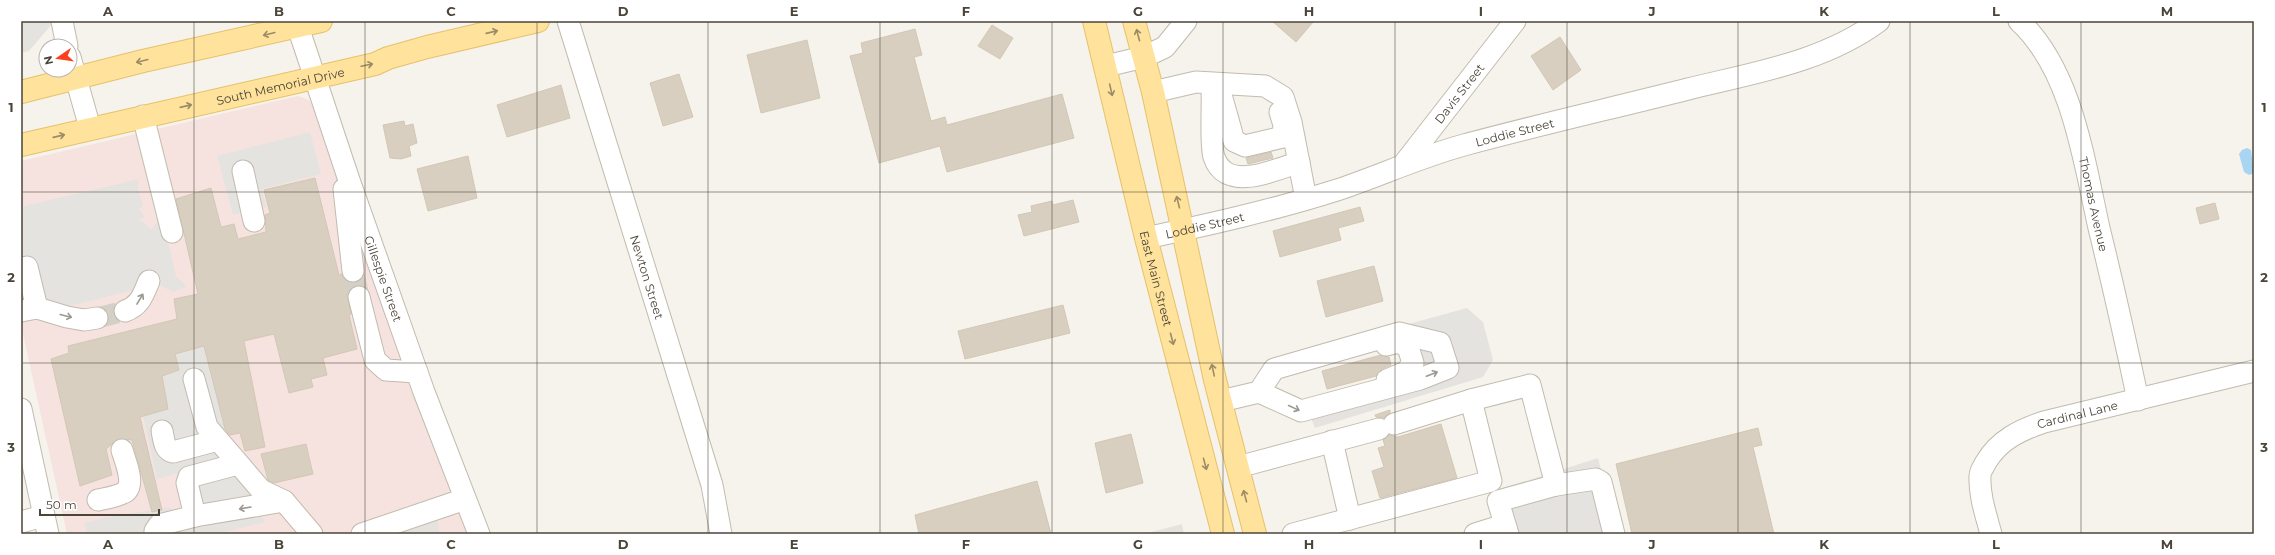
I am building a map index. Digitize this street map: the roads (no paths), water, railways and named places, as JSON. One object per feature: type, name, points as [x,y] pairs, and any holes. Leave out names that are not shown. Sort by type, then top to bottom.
[{"type":"main road","points":[[78,78],[296,24],[321,21]]},
{"type":"main road","name":"South Memorial Drive","points":[[21,145],[375,64],[388,58],[419,49],[538,21]]},
{"type":"main road","points":[[1134,21],[1153,92],[1221,401],[1255,534]]},
{"type":"main road","name":"East Main Street","points":[[1093,27],[1106,66],[1146,238],[1223,534]]},
{"type":"main road","points":[[21,92],[76,78]]},
{"type":"street","points":[[62,21],[65,38]]},
{"type":"street","name":"Newton Street","points":[[568,21],[712,486],[721,534]]},
{"type":"street","points":[[1106,66],[1144,57],[1165,47],[1186,21]]},
{"type":"street","name":"Davis Street","points":[[1402,165],[1516,21]]},
{"type":"street","name":"Loddie Street","points":[[1146,238],[1264,212],[1338,189],[1402,165],[1468,144],[1743,76],[1818,54],[1854,38],[1879,21]]},
{"type":"street","name":"Thomas Avenue","points":[[2019,21],[2037,41],[2056,75],[2077,130],[2138,400]]},
{"type":"street","name":"Gillespie Street","points":[[296,24],[313,77],[417,372],[479,534]]},
{"type":"street","points":[[76,78],[90,128]]},
{"type":"street","points":[[1153,92],[1196,82],[1266,86],[1283,97],[1291,122],[1306,199]]},
{"type":"street","points":[[1215,84],[1234,141],[1245,146],[1283,137],[1284,125],[1278,107],[1246,85]]},
{"type":"street","points":[[1215,84],[1214,156],[1220,168],[1233,176],[1253,176],[1299,162]]},
{"type":"street","points":[[143,116],[172,232]]},
{"type":"street","points":[[243,171],[254,221]]},
{"type":"street","points":[[349,180],[343,190],[353,271]]},
{"type":"street","points":[[24,267],[29,310],[84,320],[97,318]]},
{"type":"street","points":[[125,311],[136,307],[143,297],[149,281]]},
{"type":"street","points":[[359,297],[375,360],[386,370],[417,372]]},
{"type":"street","points":[[1221,401],[1259,392],[1301,411],[1420,379],[1448,368],[1440,343],[1399,332],[1274,369],[1259,392]]},
{"type":"street","points":[[1306,360],[1328,361],[1399,342],[1408,347],[1412,355],[1413,363],[1406,372],[1387,380],[1366,385],[1346,400]]},
{"type":"street","name":"Cardinal Lane","points":[[1991,534],[1981,493],[1980,474],[1992,453],[2007,438],[2044,422],[2254,371]]},
{"type":"street","points":[[194,379],[207,427],[261,490],[284,501],[312,534]]},
{"type":"street","points":[[1238,467],[1386,426],[1471,400],[1530,385],[1556,485]]},
{"type":"street","points":[[1471,400],[1491,481],[1506,530],[1475,534]]},
{"type":"street","points":[[21,409],[46,525],[21,522]]},
{"type":"street","points":[[162,431],[165,447],[169,451],[173,452],[218,440]]},
{"type":"street","points":[[1332,441],[1350,519]]},
{"type":"street","points":[[98,500],[124,493],[129,488],[130,479],[122,450]]},
{"type":"street","points":[[195,516],[187,483],[189,477],[238,464]]},
{"type":"street","points":[[1498,501],[1556,485],[1596,479],[1601,482],[1614,534]]},
{"type":"street","points":[[1293,534],[1491,481]]},
{"type":"street","points":[[363,534],[465,499]]},
{"type":"street","points":[[157,530],[195,516],[284,501]]},
{"type":"water","points":[[2247,148],[2251,150],[2254,173],[2249,175],[2244,172],[2239,154],[2242,150]]},
{"type":"tunnel","points":[[353,271],[359,297]]},
{"type":"tunnel","points":[[97,318],[125,311]]}]
